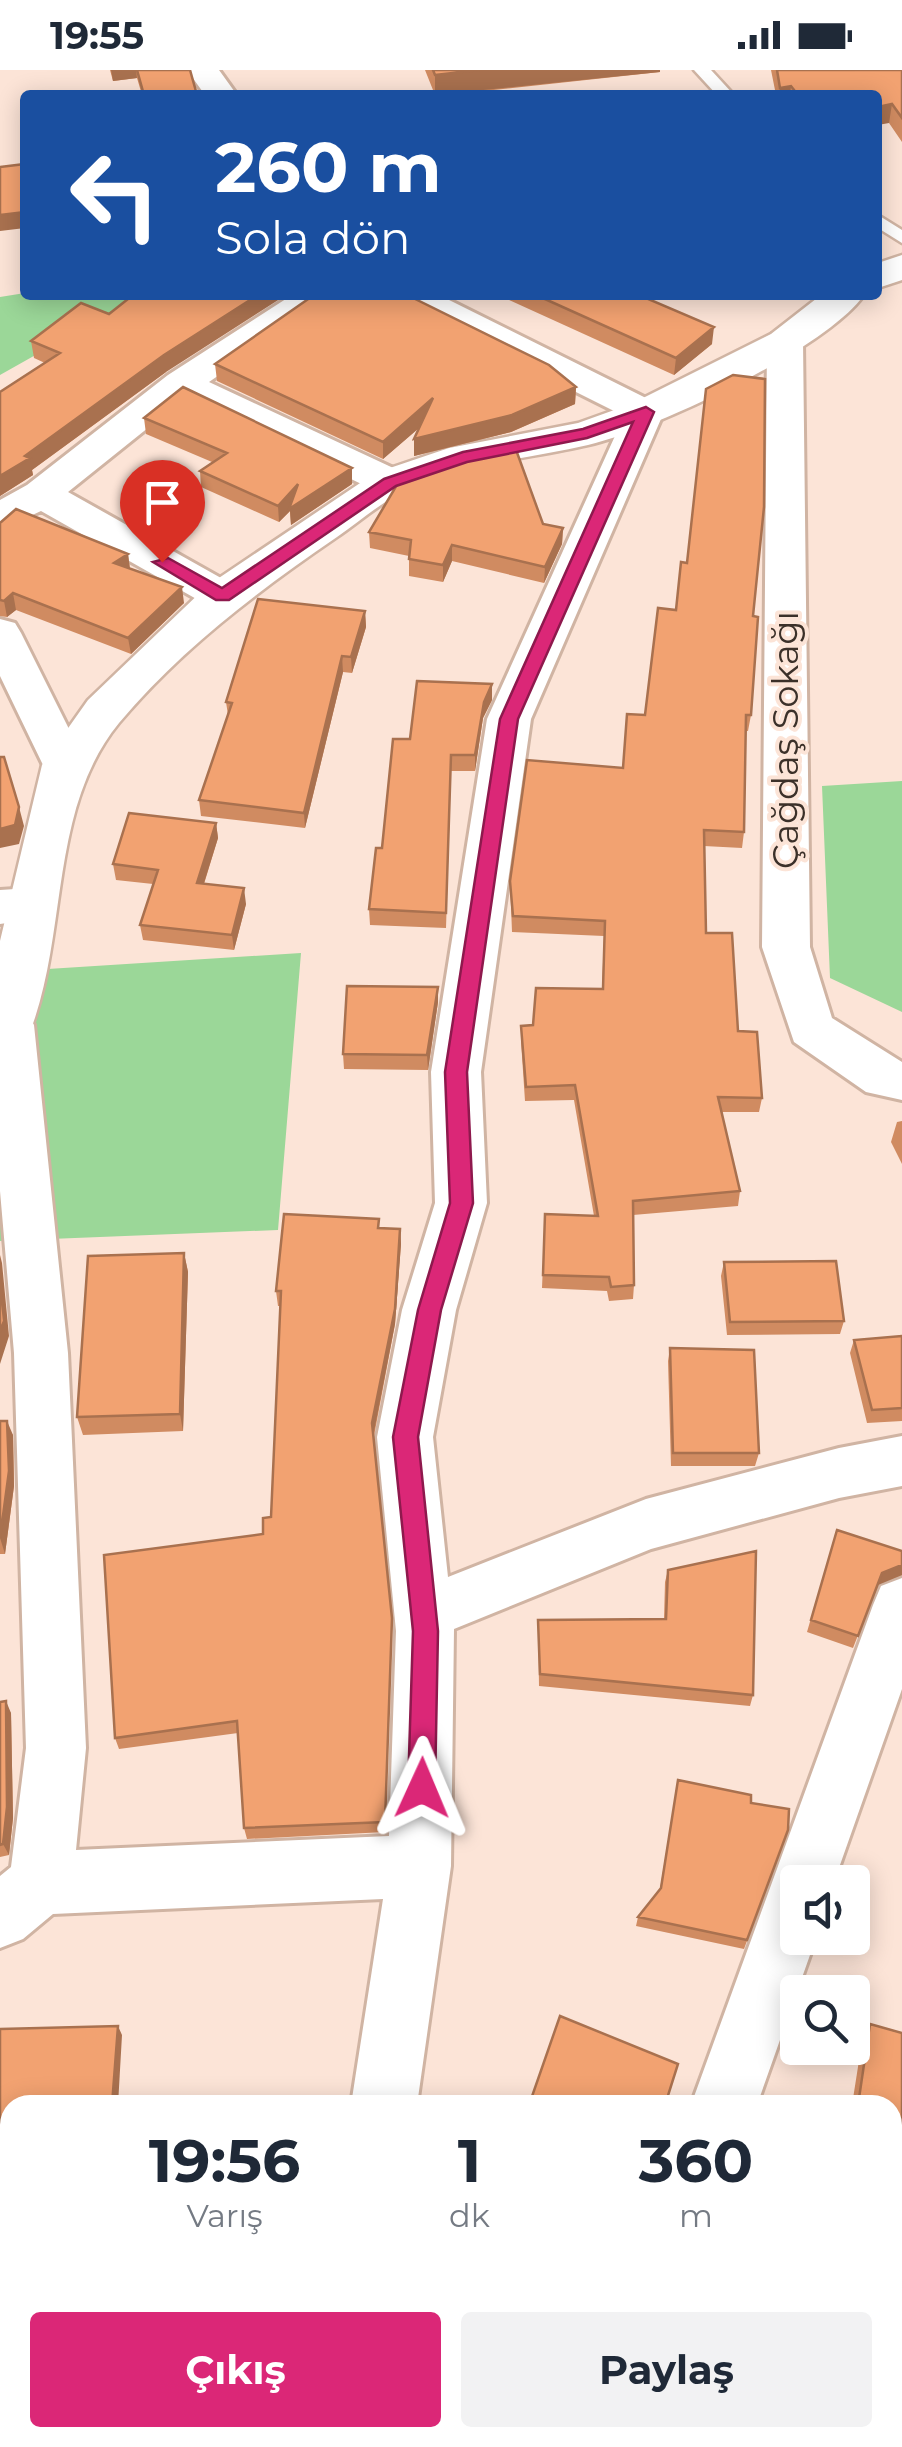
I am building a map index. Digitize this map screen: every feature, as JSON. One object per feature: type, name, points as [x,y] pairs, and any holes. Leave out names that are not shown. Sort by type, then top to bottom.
[{"type":"main road","points":[[5,1035],[16,906],[66,764],[104,710],[222,596],[390,482],[463,457],[587,433],[646,412],[785,342],[838,300]]},
{"type":"street","points":[[0,517],[41,494],[182,383],[309,300]]},
{"type":"street","points":[[386,2095],[420,1866],[424,1614],[406,1437],[429,1310],[462,1203],[456,1072],[509,719],[646,412],[421,300]]},
{"type":"street","name":"Çağdaş Sokağı","points":[[785,342],[786,947],[811,1029],[884,1078],[902,1081]]},
{"type":"street","points":[[182,383],[390,482]]},
{"type":"street","points":[[41,494],[222,596]]},
{"type":"street","points":[[0,632],[66,764]]},
{"type":"street","points":[[5,1035],[41,1352],[56,1748],[21,1900],[420,1866]]},
{"type":"street","points":[[424,1614],[646,1525],[839,1473],[902,1462]]},
{"type":"street","points":[[809,1865],[902,1605]]},
{"type":"street","points":[[728,2095],[780,1949]]},
{"type":"lane","points":[[702,70],[721,90]]},
{"type":"green space","points":[[20,294],[20,300],[133,300],[0,375],[0,297]]},
{"type":"green space","points":[[902,781],[902,1012],[830,978],[822,786]]},
{"type":"green space","points":[[301,953],[278,1230],[0,1241],[0,1138],[32,970]]},
{"type":"building","points":[[137,70],[190,70],[196,90],[143,90]]},
{"type":"building","points":[[433,70],[479,70],[435,75]]},
{"type":"building","points":[[777,70],[902,70],[902,118],[892,104],[882,106],[882,90],[780,88]]},
{"type":"building","points":[[20,165],[20,213],[0,215],[0,167]]},
{"type":"building","points":[[127,300],[250,300],[164,355],[25,456],[30,458],[0,476],[0,392],[60,353],[31,341],[81,303],[109,314]]},
{"type":"building","points":[[307,300],[417,300],[549,365],[576,387],[512,415],[414,439],[433,398],[383,442],[215,364]]},
{"type":"building","points":[[547,300],[651,300],[714,327],[676,358]]},
{"type":"building","points":[[733,375],[765,379],[764,507],[753,616],[758,617],[751,715],[746,715],[744,832],[704,830],[706,933],[732,933],[738,1031],[757,1032],[762,1098],[718,1097],[740,1191],[633,1201],[634,1285],[611,1287],[609,1277],[543,1275],[545,1214],[598,1216],[575,1085],[526,1087],[521,1026],[533,1025],[536,988],[603,989],[605,921],[513,916],[510,881],[527,760],[623,768],[627,714],[645,715],[658,608],[676,610],[681,562],[687,563],[706,389]]},
{"type":"building","points":[[183,387],[352,468],[289,509],[298,484],[278,506],[200,471],[227,453],[144,418]]},
{"type":"building","points":[[515,447],[543,524],[563,528],[545,567],[452,545],[443,565],[409,559],[411,540],[369,532],[398,483],[450,461]]},
{"type":"building","points":[[16,509],[128,554],[114,563],[182,587],[128,638],[13,593],[0,600],[0,523]]},
{"type":"building","points":[[258,599],[365,611],[351,657],[342,656],[304,813],[199,800],[232,703],[226,702]]},
{"type":"building","points":[[417,681],[492,684],[484,702],[475,755],[451,755],[446,913],[369,909],[376,848],[382,848],[393,739],[410,739]]},
{"type":"building","points":[[0,757],[4,757],[19,807],[15,825],[0,829]]},
{"type":"building","points":[[129,813],[216,823],[197,883],[244,888],[232,935],[140,925],[158,870],[113,864]]},
{"type":"building","points":[[347,986],[438,987],[427,1055],[343,1054]]},
{"type":"building","points":[[284,1214],[379,1219],[378,1228],[400,1229],[395,1309],[372,1423],[392,1618],[385,1822],[244,1828],[237,1721],[115,1738],[104,1555],[263,1534],[263,1518],[271,1517],[281,1291],[276,1291]]},
{"type":"building","points":[[184,1253],[180,1414],[77,1417],[88,1256]]},
{"type":"building","points":[[836,1261],[844,1321],[730,1322],[724,1262]]},
{"type":"building","points":[[0,1278],[4,1321],[0,1332]]},
{"type":"building","points":[[902,1336],[902,1408],[872,1410],[854,1340]]},
{"type":"building","points":[[670,1348],[754,1350],[759,1453],[673,1453]]},
{"type":"building","points":[[0,1421],[7,1421],[9,1471],[0,1538]]},
{"type":"building","points":[[837,1530],[902,1551],[902,1565],[882,1573],[858,1636],[811,1620]]},
{"type":"building","points":[[756,1551],[753,1695],[540,1674],[538,1620],[666,1619],[668,1570]]},
{"type":"building","points":[[6,1701],[7,1807],[0,1845],[0,1702]]},
{"type":"building","points":[[678,1780],[751,1795],[751,1803],[789,1809],[788,1830],[747,1940],[638,1917],[661,1888]]},
{"type":"building","points":[[560,2016],[678,2064],[668,2095],[532,2095]]},
{"type":"building","points":[[870,2024],[902,2033],[902,2095],[859,2095],[864,2065],[870,2065]]},
{"type":"building","points":[[118,2026],[113,2095],[0,2095],[0,2029]]},
{"type":"route","points":[[162,562],[222,596],[390,482],[463,457],[587,433],[646,412],[509,719],[456,1072],[462,1203],[429,1310],[406,1437],[426,1631],[422,1788]]}]
